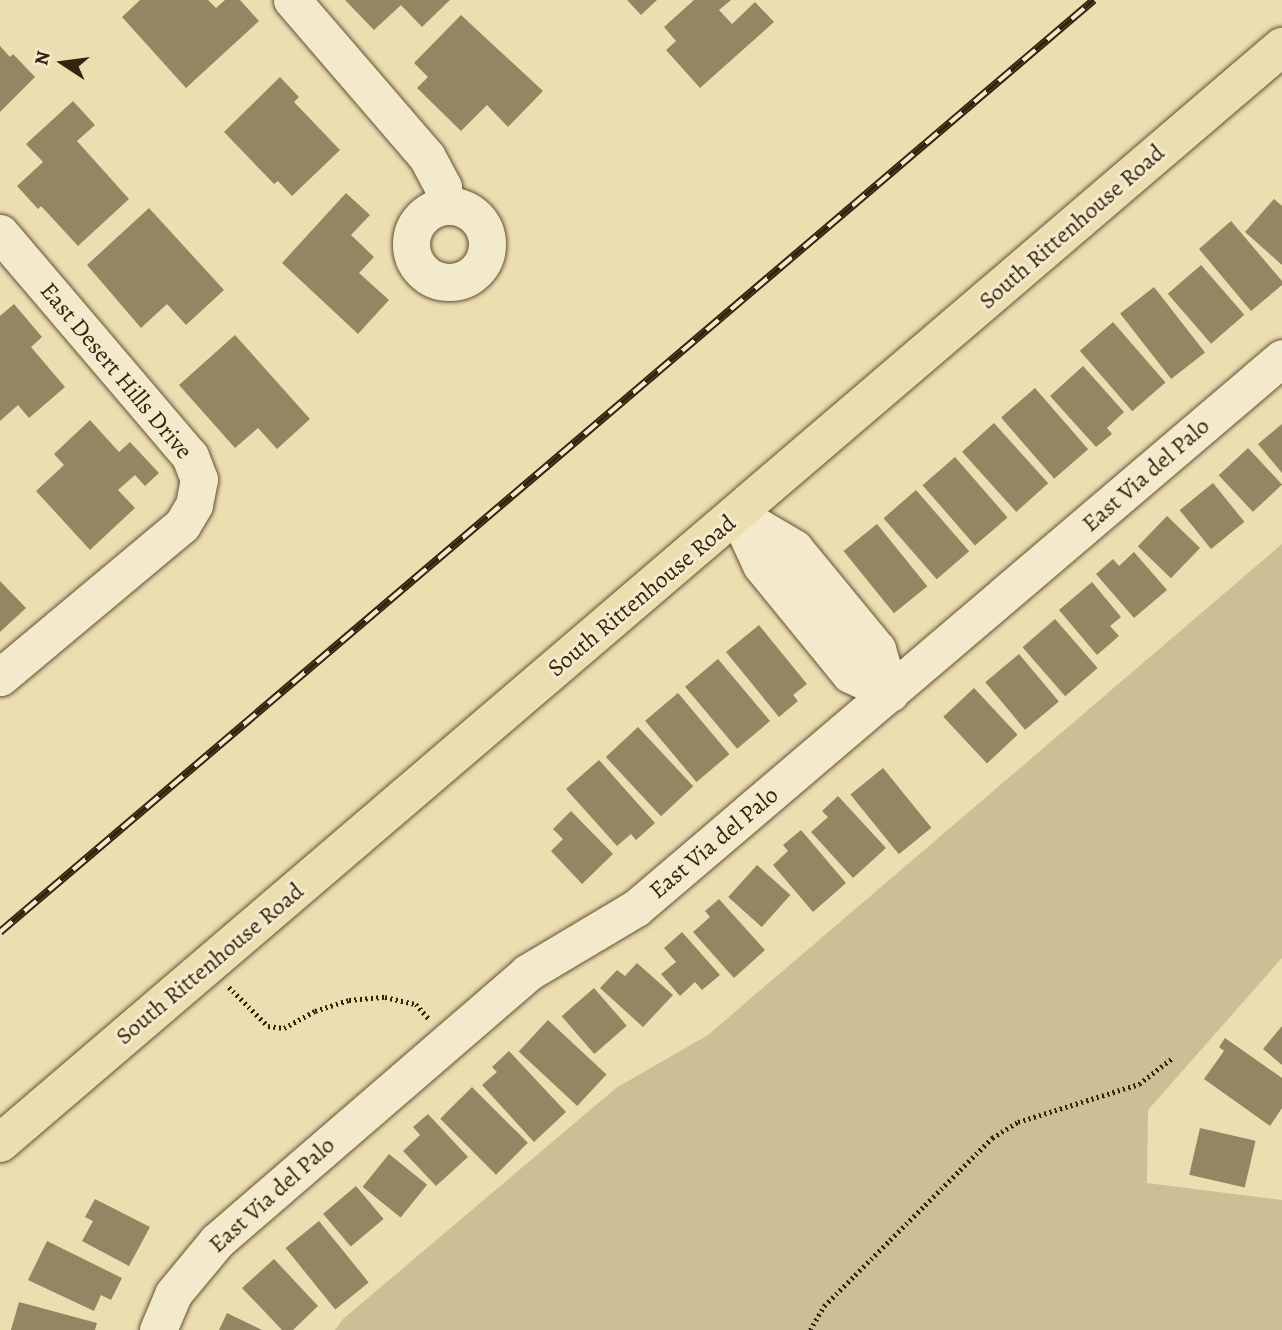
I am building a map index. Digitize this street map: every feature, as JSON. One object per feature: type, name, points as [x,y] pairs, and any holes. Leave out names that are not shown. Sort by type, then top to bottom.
[{"type":"main road","name":"South Rittenhouse Road","points":[[0,1143],[738,515],[1282,47]]},
{"type":"street","points":[[292,0],[427,157],[443,187],[445,206]]},
{"type":"street","name":"East Desert Hills Drive","points":[[0,233],[190,456],[199,479],[194,505],[182,525],[0,677]]},
{"type":"street","name":"East Via del Palo","points":[[158,1330],[173,1294],[217,1241],[449,1040],[527,973],[636,908],[1282,358]]},
{"type":"street","points":[[738,515],[761,565],[850,674],[890,693]]},
{"type":"path","points":[[208,965],[268,1026],[284,1028],[315,1011],[349,1000],[384,998],[416,1004],[449,1040]]},
{"type":"path","points":[[810,1330],[824,1306],[992,1138],[1018,1122],[1139,1084],[1171,1059]]},
{"type":"shaded area","points":[[1282,544],[1282,958],[1148,1110],[1147,1183],[1282,1200],[1282,1330],[335,1330],[343,1319],[616,1088],[708,1035]]},
{"type":"building","points":[[140,0],[208,0],[216,8],[225,0],[240,0],[259,21],[186,88],[122,17]]},
{"type":"building","points":[[345,0],[450,0],[422,27],[401,5],[374,30]]},
{"type":"building","points":[[627,0],[657,0],[641,15]]},
{"type":"building","points":[[694,0],[731,0],[719,10],[732,24],[755,2],[774,22],[700,88],[666,50],[676,41],[664,27]]},
{"type":"building","points":[[461,15],[543,91],[508,127],[487,105],[461,131],[417,88],[428,77],[414,63]]},
{"type":"building","points":[[0,46],[10,57],[13,54],[35,77],[0,112]]},
{"type":"building","points":[[280,77],[299,97],[294,102],[340,150],[292,196],[278,181],[274,184],[224,132]]},
{"type":"building","points":[[73,101],[95,125],[77,141],[129,199],[78,246],[41,206],[38,209],[17,186],[43,162],[26,144]]},
{"type":"building","points":[[346,193],[370,215],[351,235],[374,257],[359,273],[389,300],[358,334],[282,263]]},
{"type":"building","points":[[1274,199],[1282,206],[1282,265],[1245,232]]},
{"type":"building","points":[[149,208],[224,290],[186,325],[167,304],[141,328],[87,265]]},
{"type":"building","points":[[1231,221],[1282,281],[1282,285],[1251,311],[1199,249]]},
{"type":"building","points":[[1201,265],[1244,315],[1211,344],[1168,294]]},
{"type":"building","points":[[1154,287],[1205,352],[1171,379],[1120,313]]},
{"type":"building","points":[[14,304],[42,337],[31,347],[65,387],[29,418],[18,405],[0,421],[0,316]]},
{"type":"building","points":[[1113,322],[1165,382],[1132,411],[1080,351]]},
{"type":"building","points":[[235,335],[310,419],[277,449],[258,428],[235,448],[179,385]]},
{"type":"building","points":[[1083,366],[1124,412],[1107,428],[1112,434],[1096,447],[1050,396]]},
{"type":"building","points":[[1035,388],[1088,449],[1054,479],[1001,418]]},
{"type":"building","points":[[90,420],[119,452],[130,442],[159,473],[145,486],[135,475],[118,490],[135,508],[90,550],[36,491],[64,465],[54,454]]},
{"type":"building","points":[[994,423],[1048,483],[1016,512],[962,452]]},
{"type":"building","points":[[1282,424],[1282,473],[1258,444]]},
{"type":"building","points":[[1248,448],[1282,484],[1253,512],[1219,475]]},
{"type":"building","points":[[955,457],[1007,517],[975,546],[923,485]]},
{"type":"building","points":[[1213,483],[1244,522],[1211,549],[1180,510]]},
{"type":"building","points":[[916,490],[969,551],[937,579],[884,518]]},
{"type":"building","points":[[1167,516],[1200,548],[1171,578],[1138,546]]},
{"type":"building","points":[[877,524],[927,586],[894,613],[844,551]]},
{"type":"building","points":[[1134,552],[1167,590],[1134,618],[1096,574],[1113,559],[1119,566]]},
{"type":"building","points":[[0,581],[26,608],[0,632]]},
{"type":"building","points":[[1092,582],[1121,617],[1110,626],[1119,636],[1097,655],[1059,610]]},
{"type":"building","points":[[1055,619],[1098,668],[1065,696],[1023,647]]},
{"type":"building","points":[[759,625],[807,684],[793,695],[798,701],[779,717],[726,652]]},
{"type":"building","points":[[1019,654],[1059,701],[1025,730],[985,682]]},
{"type":"building","points":[[718,659],[770,721],[737,749],[685,687]]},
{"type":"building","points":[[974,688],[1018,735],[987,763],[943,717]]},
{"type":"building","points":[[678,693],[729,754],[696,782],[645,721]]},
{"type":"building","points":[[638,727],[693,786],[661,816],[606,757]]},
{"type":"building","points":[[599,760],[655,823],[636,840],[631,834],[617,846],[566,789]]},
{"type":"building","points":[[883,768],[931,828],[899,854],[850,794]]},
{"type":"building","points":[[838,796],[886,848],[853,878],[811,832],[828,817],[822,811]]},
{"type":"building","points":[[571,811],[613,854],[582,884],[551,851],[563,839],[553,829]]},
{"type":"building","points":[[801,830],[846,883],[813,912],[773,865],[788,851],[783,845]]},
{"type":"building","points":[[757,865],[790,895],[762,927],[728,897]]},
{"type":"building","points":[[719,899],[765,950],[734,978],[693,932],[710,917],[705,911]]},
{"type":"building","points":[[682,932],[720,975],[702,990],[695,982],[680,996],[661,974],[676,962],[664,948]]},
{"type":"building","points":[[637,963],[673,995],[643,1027],[600,988],[617,970],[625,976]]},
{"type":"building","points":[[594,988],[627,1026],[594,1054],[562,1016]]},
{"type":"building","points":[[548,1020],[607,1075],[577,1106],[519,1051]]},
{"type":"building","points":[[1282,1026],[1282,1065],[1263,1049]]},
{"type":"building","points":[[1225,1038],[1282,1078],[1282,1108],[1270,1126],[1204,1079],[1224,1051],[1219,1047]]},
{"type":"building","points":[[509,1051],[566,1112],[534,1142],[482,1085],[497,1072],[492,1067]]},
{"type":"building","points":[[472,1087],[528,1143],[496,1175],[440,1119]]},
{"type":"building","points":[[428,1114],[468,1157],[436,1186],[403,1151],[420,1135],[413,1127]]},
{"type":"building","points":[[1200,1128],[1256,1141],[1245,1188],[1189,1175]]},
{"type":"building","points":[[389,1154],[427,1185],[401,1217],[363,1187]]},
{"type":"building","points":[[356,1186],[384,1219],[351,1247],[323,1214]]},
{"type":"building","points":[[95,1199],[150,1227],[129,1266],[82,1241],[93,1221],[85,1217]]},
{"type":"building","points":[[319,1221],[369,1282],[335,1309],[286,1248]]},
{"type":"building","points":[[47,1241],[122,1278],[111,1300],[101,1295],[94,1311],[28,1280]]},
{"type":"building","points":[[274,1259],[318,1306],[293,1330],[282,1330],[242,1288]]},
{"type":"building","points":[[19,1302],[97,1323],[95,1330],[11,1330]]},
{"type":"building","points":[[227,1313],[262,1330],[219,1330]]},
{"type":"railway","points":[[0,932],[1094,0]]}]
